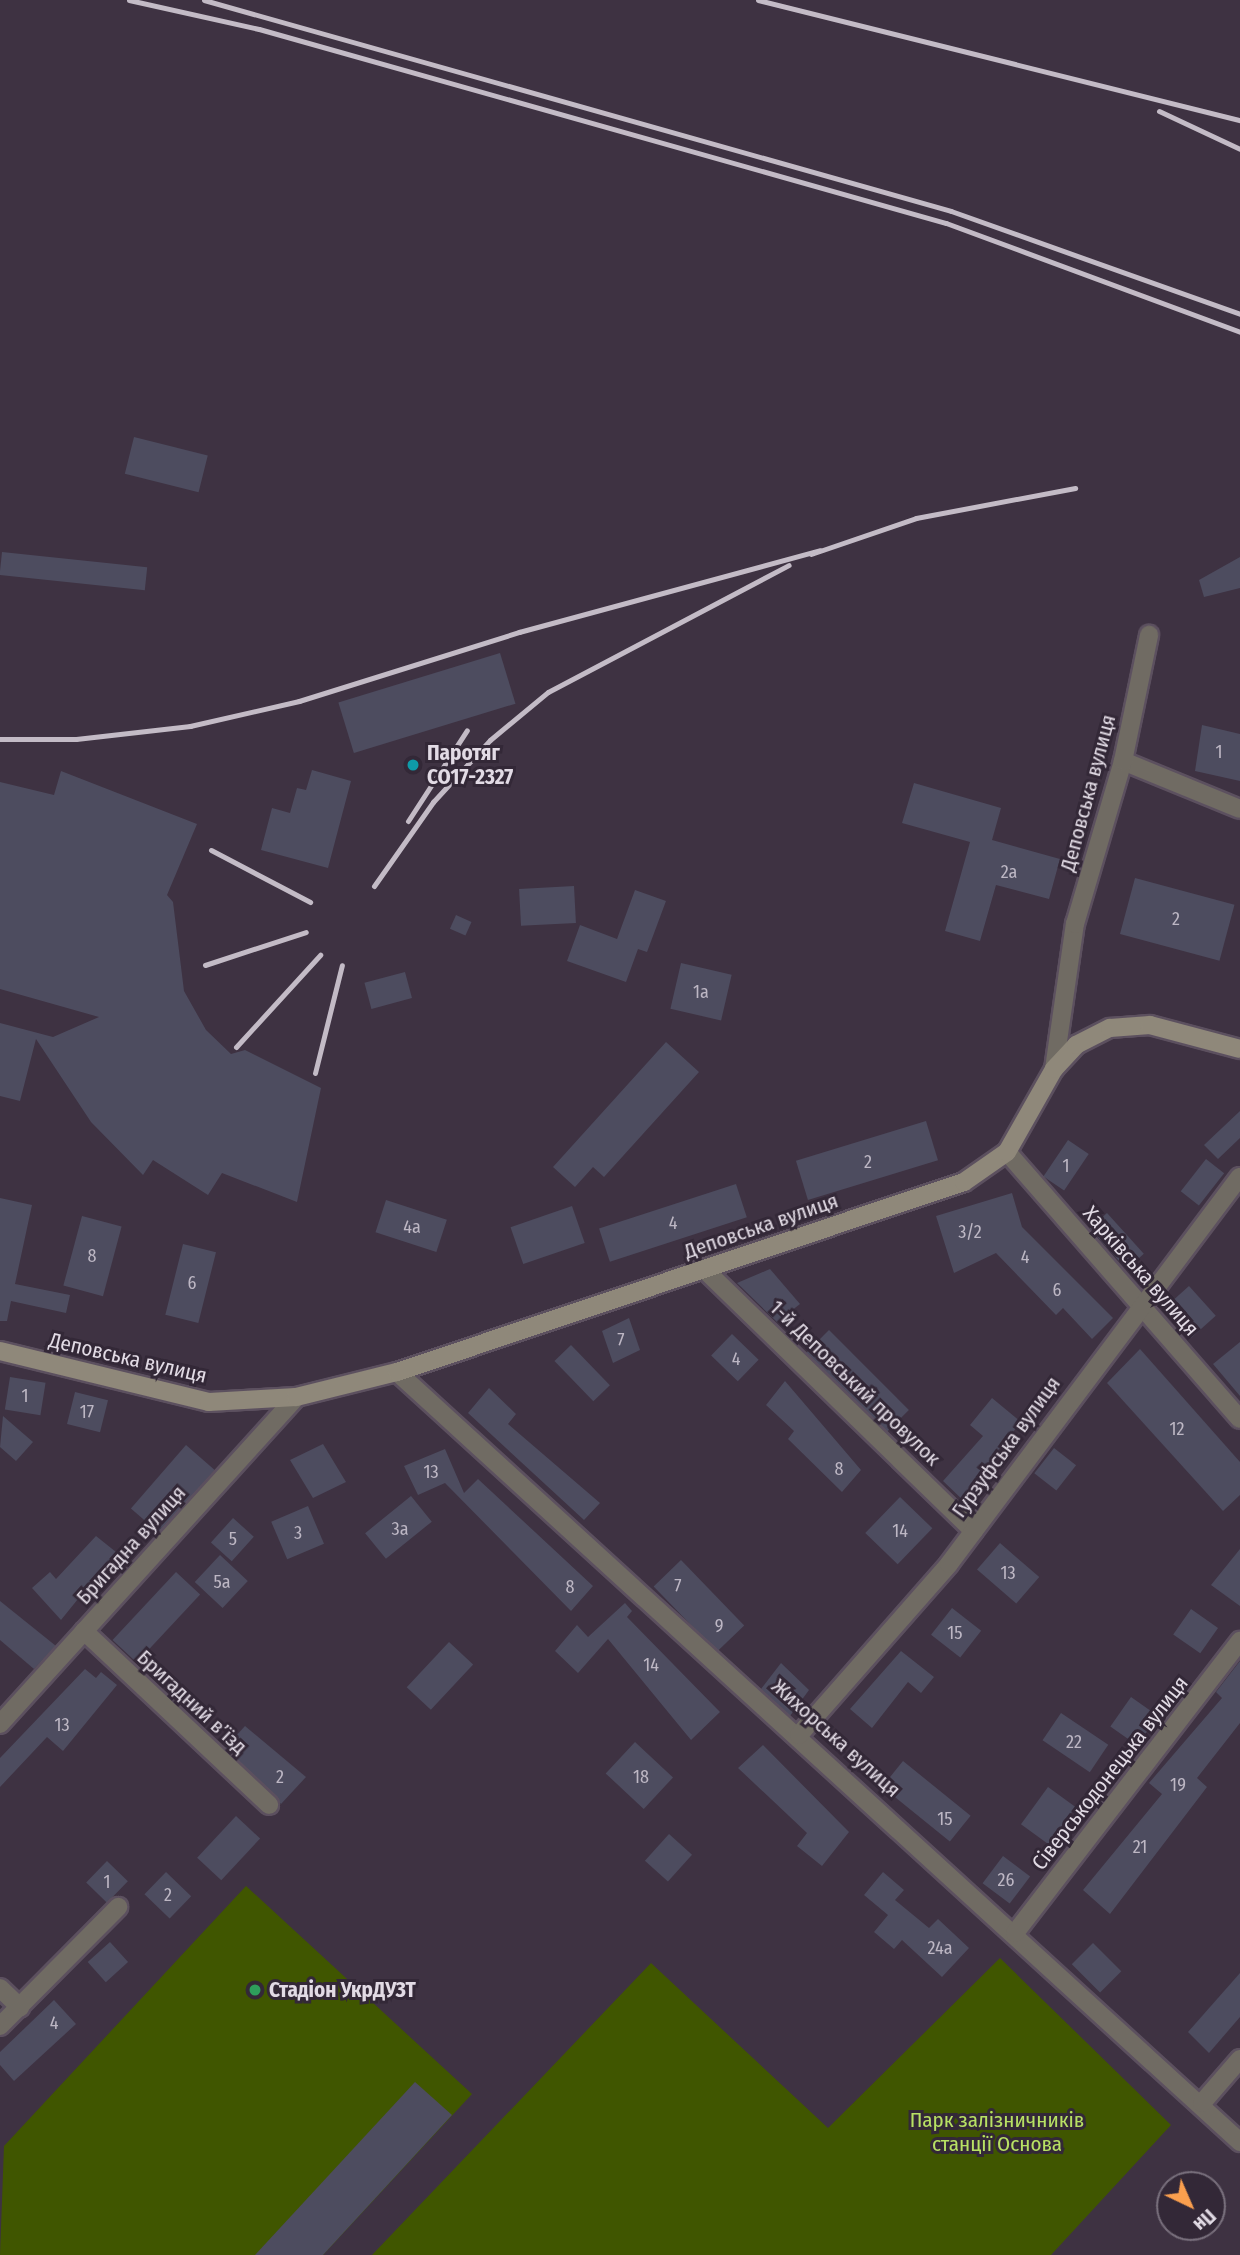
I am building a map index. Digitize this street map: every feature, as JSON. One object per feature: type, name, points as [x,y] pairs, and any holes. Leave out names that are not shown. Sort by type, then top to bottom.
[{"type":"main road","points":[[1054,1069],[1076,1045],[1110,1028],[1150,1026],[1240,1049]]},
{"type":"main road","name":"Деповська вулиця","points":[[1,1353],[209,1402],[296,1397],[397,1372],[964,1182],[1007,1152],[1054,1069]]},
{"type":"street","name":"Деповська вулиця","points":[[1054,1069],[1075,924],[1123,761],[1149,635]]},
{"type":"street","points":[[1123,761],[1240,809]]},
{"type":"street","name":"Харківська вулиця","points":[[1007,1152],[1240,1419]]},
{"type":"street","name":"Гурзуфська вулиця","points":[[799,1735],[973,1531],[1139,1303],[1240,1177]]},
{"type":"street","name":"1-й Деповський провулок","points":[[704,1269],[973,1531]]},
{"type":"street","name":"Жихорська вулиця","points":[[397,1372],[1202,2102],[1240,2142]]},
{"type":"street","name":"Бригадна вулиця","points":[[0,1724],[296,1397]]},
{"type":"street","name":"Бригадний в’їзд","points":[[84,1631],[269,1805]]},
{"type":"street","name":"Сіверськодонецька вулиця","points":[[1015,1933],[1240,1641]]},
{"type":"street","points":[[0,2026],[118,1907]]},
{"type":"street","points":[[0,1989],[20,2007]]},
{"type":"street","points":[[1202,2102],[1240,2059]]},
{"type":"green space","name":"Стадіон УкрДУЗТ","points":[[246,1886],[472,2094],[323,2255],[0,2255],[4,2146]]},
{"type":"green space","name":"Парк залізничників станції Основа","points":[[1000,1958],[1171,2125],[1051,2255],[372,2255],[651,1963],[828,2128]]},
{"type":"building","points":[[134,437],[208,455],[199,492],[125,474]]},
{"type":"building","points":[[2,552],[147,567],[145,590],[0,575]]},
{"type":"building","points":[[1240,557],[1240,588],[1204,597],[1199,580]]},
{"type":"building","points":[[500,653],[515,704],[354,753],[338,702]]},
{"type":"building","points":[[1202,725],[1240,734],[1240,781],[1195,771]]},
{"type":"building","points":[[312,770],[351,781],[328,868],[261,850],[272,808],[290,813],[297,788],[306,790]]},
{"type":"building","points":[[61,771],[197,824],[167,895],[173,902],[184,991],[206,1030],[231,1054],[245,1050],[321,1088],[297,1202],[222,1173],[208,1195],[153,1160],[143,1175],[91,1122],[36,1039],[20,1101],[0,1096],[0,1023],[53,1037],[99,1017],[0,989],[0,782],[54,795]]},
{"type":"building","points":[[914,783],[1001,808],[992,840],[1060,859],[1049,899],[996,885],[980,941],[945,931],[970,842],[902,823]]},
{"type":"building","points":[[1135,878],[1234,905],[1219,961],[1120,934]]},
{"type":"building","points":[[574,886],[576,923],[521,926],[519,889]]},
{"type":"building","points":[[635,890],[666,901],[647,952],[638,949],[626,982],[567,961],[580,925],[617,939]]},
{"type":"building","points":[[456,915],[472,922],[465,936],[450,929]]},
{"type":"building","points":[[681,963],[732,975],[721,1020],[670,1009]]},
{"type":"building","points":[[405,972],[412,998],[371,1009],[364,983]]},
{"type":"building","points":[[666,1042],[699,1072],[604,1177],[593,1167],[575,1187],[553,1167]]},
{"type":"building","points":[[1240,1111],[1240,1138],[1218,1159],[1204,1145]]},
{"type":"building","points":[[926,1121],[938,1160],[808,1200],[796,1161]]},
{"type":"building","points":[[1068,1140],[1089,1154],[1064,1190],[1043,1176]]},
{"type":"building","points":[[1206,1159],[1224,1173],[1199,1205],[1181,1191]]},
{"type":"building","points":[[736,1184],[747,1217],[610,1262],[599,1228]]},
{"type":"building","points":[[1012,1193],[1022,1227],[1113,1318],[1092,1339],[1063,1308],[1056,1315],[996,1253],[954,1273],[936,1216]]},
{"type":"building","points":[[0,1198],[32,1205],[15,1284],[70,1295],[66,1313],[11,1301],[7,1321],[0,1321]]},
{"type":"building","points":[[386,1200],[447,1220],[436,1252],[375,1232]]},
{"type":"building","points":[[572,1206],[585,1243],[523,1264],[511,1227]]},
{"type":"building","points":[[1107,1213],[1144,1254],[1127,1269],[1090,1228]]},
{"type":"building","points":[[82,1216],[122,1227],[103,1296],[63,1286]]},
{"type":"building","points":[[183,1244],[216,1252],[198,1323],[165,1315]]},
{"type":"building","points":[[770,1269],[800,1304],[777,1322],[737,1283]]},
{"type":"building","points":[[1189,1286],[1216,1316],[1191,1338],[1164,1308]]},
{"type":"building","points":[[629,1318],[640,1350],[613,1363],[602,1331]]},
{"type":"building","points":[[829,1330],[909,1410],[886,1433],[806,1353]]},
{"type":"building","points":[[732,1334],[759,1360],[738,1381],[711,1356]]},
{"type":"building","points":[[1240,1342],[1240,1396],[1213,1364]]},
{"type":"building","points":[[571,1345],[610,1385],[593,1401],[554,1361]]},
{"type":"building","points":[[1140,1349],[1240,1462],[1240,1495],[1223,1511],[1107,1383]]},
{"type":"building","points":[[10,1377],[46,1383],[40,1415],[5,1410]]},
{"type":"building","points":[[785,1381],[861,1470],[842,1492],[788,1439],[794,1431],[766,1405]]},
{"type":"building","points":[[489,1388],[516,1414],[508,1424],[600,1503],[584,1520],[468,1413]]},
{"type":"building","points":[[75,1392],[108,1400],[100,1432],[67,1424]]},
{"type":"building","points":[[992,1398],[1021,1422],[981,1472],[990,1481],[968,1505],[943,1481],[983,1436],[970,1425]]},
{"type":"building","points":[[3,1416],[33,1442],[16,1461],[0,1447]]},
{"type":"building","points":[[323,1444],[346,1482],[313,1498],[290,1460]]},
{"type":"building","points":[[186,1445],[215,1470],[160,1533],[131,1508]]},
{"type":"building","points":[[1054,1448],[1076,1465],[1056,1490],[1034,1473]]},
{"type":"building","points":[[445,1449],[464,1493],[478,1479],[593,1586],[571,1611],[445,1483],[418,1495],[404,1466]]},
{"type":"building","points":[[411,1496],[432,1522],[386,1559],[365,1533]]},
{"type":"building","points":[[900,1497],[932,1528],[898,1564],[865,1533]]},
{"type":"building","points":[[308,1506],[324,1544],[287,1559],[271,1522]]},
{"type":"building","points":[[233,1518],[254,1537],[232,1561],[211,1543]]},
{"type":"building","points":[[96,1536],[116,1552],[61,1620],[32,1588],[50,1572],[56,1579]]},
{"type":"building","points":[[1000,1543],[1039,1577],[1016,1604],[977,1569]]},
{"type":"building","points":[[1240,1549],[1240,1606],[1211,1585]]},
{"type":"building","points":[[220,1555],[248,1581],[223,1608],[195,1582]]},
{"type":"building","points":[[681,1560],[744,1625],[717,1652],[654,1586]]},
{"type":"building","points":[[176,1572],[200,1595],[137,1663],[113,1640]]},
{"type":"building","points":[[0,1601],[56,1646],[34,1669],[0,1640]]},
{"type":"building","points":[[625,1603],[632,1611],[627,1617],[720,1712],[691,1740],[608,1639],[578,1673],[555,1651],[577,1625],[588,1637]]},
{"type":"building","points":[[952,1608],[981,1631],[960,1658],[931,1635]]},
{"type":"building","points":[[1191,1609],[1218,1628],[1200,1653],[1173,1634]]},
{"type":"building","points":[[449,1642],[473,1665],[431,1710],[407,1687]]},
{"type":"building","points":[[901,1651],[934,1677],[921,1693],[908,1682],[872,1728],[850,1709]]},
{"type":"building","points":[[1240,1661],[1240,1723],[1197,1778],[1207,1787],[1110,1914],[1083,1890],[1162,1794],[1149,1783],[1222,1698],[1216,1692]]},
{"type":"building","points":[[781,1663],[809,1690],[790,1716],[761,1689]]},
{"type":"building","points":[[85,1669],[96,1678],[101,1672],[117,1685],[63,1751],[47,1737],[0,1787],[0,1758]]},
{"type":"building","points":[[1131,1697],[1158,1716],[1137,1745],[1110,1726]]},
{"type":"building","points":[[1061,1713],[1108,1745],[1090,1772],[1043,1740]]},
{"type":"building","points":[[245,1726],[306,1777],[281,1804],[225,1748]]},
{"type":"building","points":[[635,1742],[673,1777],[644,1809],[606,1773]]},
{"type":"building","points":[[763,1745],[849,1832],[822,1866],[797,1846],[807,1833],[738,1768]]},
{"type":"building","points":[[903,1761],[971,1816],[950,1841],[882,1787]]},
{"type":"building","points":[[1048,1787],[1076,1807],[1048,1844],[1021,1824]]},
{"type":"building","points":[[236,1816],[260,1839],[221,1880],[197,1858]]},
{"type":"building","points":[[669,1834],[692,1855],[668,1881],[645,1861]]},
{"type":"building","points":[[1003,1856],[1030,1876],[1010,1904],[983,1883]]},
{"type":"building","points":[[107,1861],[128,1881],[107,1903],[86,1883]]},
{"type":"building","points":[[166,1872],[191,1896],[170,1919],[144,1894]]},
{"type":"building","points":[[883,1872],[904,1890],[895,1900],[929,1928],[938,1919],[969,1948],[942,1977],[902,1940],[894,1949],[874,1932],[888,1915],[864,1895]]},
{"type":"building","points":[[110,1942],[128,1962],[106,1982],[88,1962]]},
{"type":"building","points":[[1093,1943],[1121,1971],[1100,1992],[1072,1964]]},
{"type":"building","points":[[1240,1973],[1240,2017],[1209,2053],[1188,2032]]},
{"type":"building","points":[[54,2000],[76,2024],[14,2081],[0,2065],[0,2052]]},
{"type":"building","points":[[415,2082],[452,2115],[323,2255],[255,2255]]},
{"type":"railway","points":[[129,0],[259,29],[946,223],[1240,332]]},
{"type":"railway","points":[[204,0],[951,211],[1240,314]]},
{"type":"railway","points":[[758,0],[1240,120]]},
{"type":"railway","points":[[1159,111],[1240,149]]},
{"type":"railway","points":[[811,554],[916,518],[1075,488]]},
{"type":"railway","points":[[0,739],[76,739],[190,726],[299,701],[519,632],[820,550]]},
{"type":"railway","points":[[374,886],[433,802],[490,740],[548,692],[789,565]]},
{"type":"railway","points":[[408,821],[467,730]]},
{"type":"railway","points":[[211,850],[310,902]]},
{"type":"railway","points":[[205,965],[306,932]]},
{"type":"railway","points":[[236,1047],[320,955]]},
{"type":"railway","points":[[315,1073],[342,965]]},
{"type":"place","name":"Паротяг СО17-2327","points":[[413,765]]},
{"type":"place","name":"Стадіон УкрДУЗТ","points":[[255,1990]]}]
